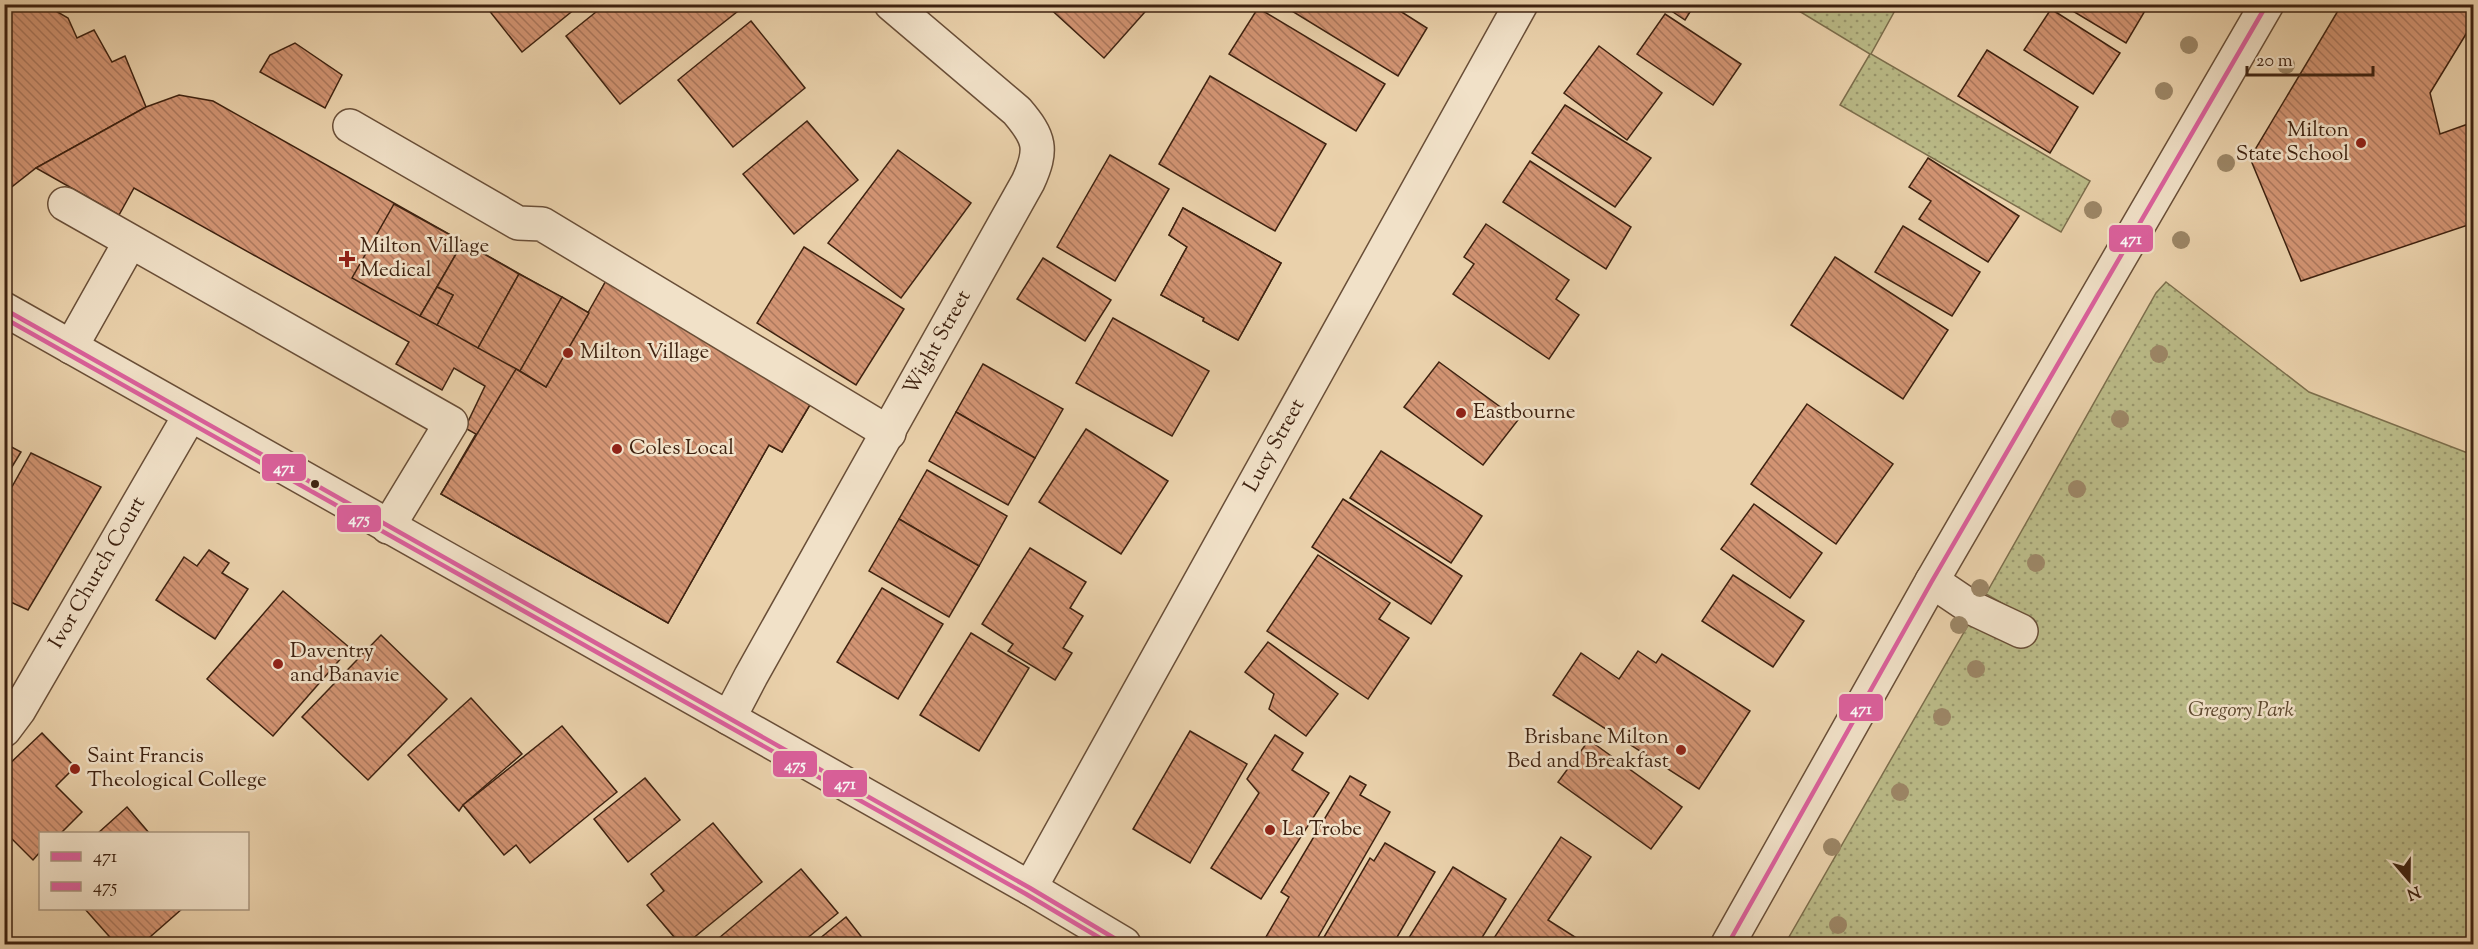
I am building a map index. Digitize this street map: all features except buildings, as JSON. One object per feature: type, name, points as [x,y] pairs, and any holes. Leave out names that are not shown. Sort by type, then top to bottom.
[{"type":"street","name":"Wight Street","points":[[729,718],[1028,182],[1039,152],[1033,129],[1017,111],[891,4]]},
{"type":"street","name":"Lucy Street","points":[[1030,888],[1521,4]]},
{"type":"street","points":[[1728,945],[1932,581],[2267,4]]},
{"type":"street","points":[[350,126],[518,223],[542,224],[888,433]]},
{"type":"street","points":[[65,204],[451,423],[388,527]]},
{"type":"street","points":[[71,347],[130,242]]},
{"type":"street","points":[[4,309],[1030,888],[1124,945]]},
{"type":"street","name":"Ivor Church Court","points":[[4,730],[19,710],[190,415]]},
{"type":"street","points":[[1932,581],[1972,608],[2021,631]]},
{"type":"green space","points":[[1789,5],[1898,5],[1871,54],[2090,181],[2061,232],[1840,105],[1870,54]]},
{"type":"green space","name":"Gregory Park","points":[[2166,282],[2309,392],[2473,455],[2473,944],[1785,944],[1971,620],[2028,618],[1986,594],[2156,293]]},
{"type":"transit line","name":"471","points":[[1728,944],[1932,581],[2267,4]]},
{"type":"transit line","name":"471","points":[[4,309],[1030,888],[1124,944]]},
{"type":"transit line","name":"475","points":[[4,318],[1026,894],[1110,944]]},
{"type":"place","name":"Milton State School","points":[[2361,143]]},
{"type":"place","name":"Milton Village Medical","points":[[347,259]]},
{"type":"place","name":"Milton Village","points":[[568,353]]},
{"type":"place","name":"Eastbourne","points":[[1461,413]]},
{"type":"place","name":"Coles Local","points":[[617,449]]},
{"type":"place","name":"Daventry and Banavie","points":[[278,664]]},
{"type":"place","name":"Brisbane Milton Bed and Breakfast","points":[[1681,750]]},
{"type":"place","name":"Saint Francis Theological College","points":[[75,769]]},
{"type":"place","name":"La Trobe","points":[[1270,830]]}]
